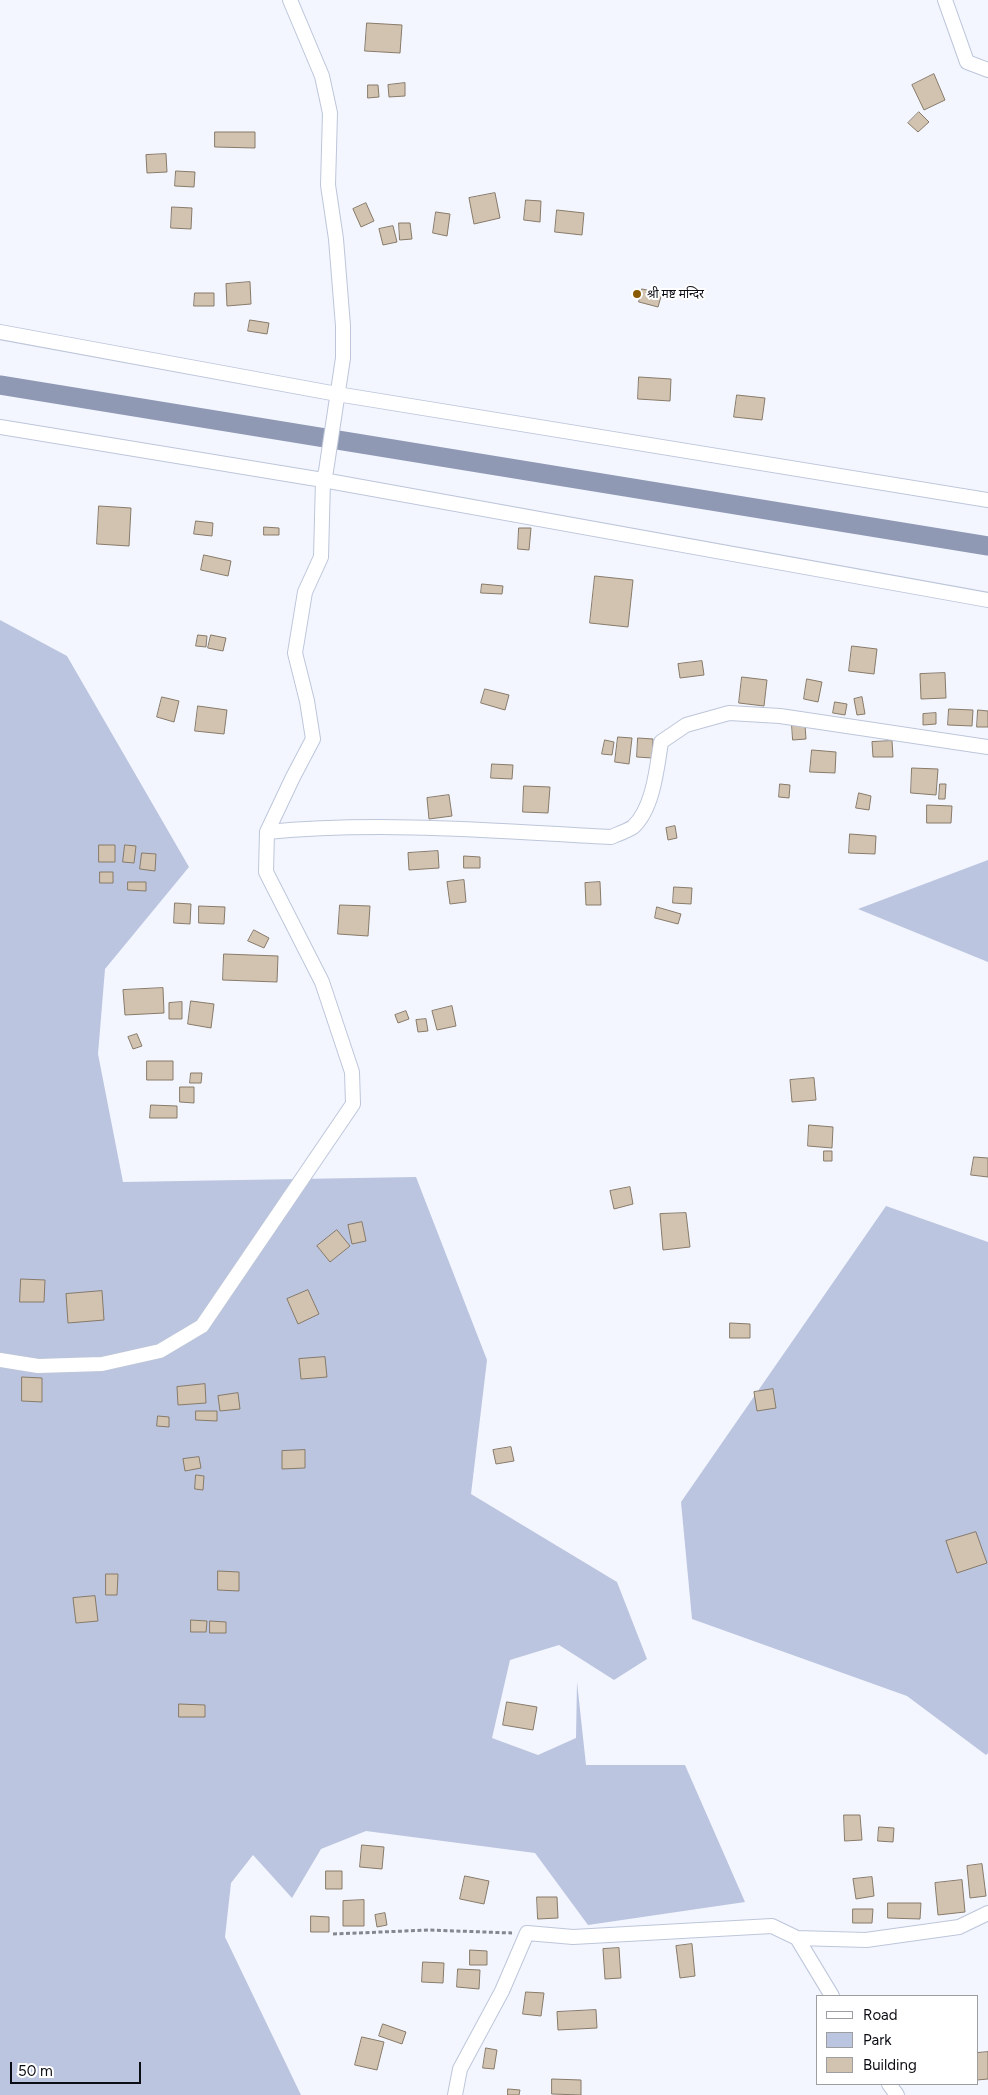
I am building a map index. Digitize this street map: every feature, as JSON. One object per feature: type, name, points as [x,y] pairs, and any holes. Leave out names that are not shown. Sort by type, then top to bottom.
[{"type":"street","points":[[0,1360],[38,1366],[102,1364],[160,1352],[202,1326],[354,1104],[352,1072],[322,982],[266,872],[267,832],[293,776],[314,739],[295,653],[305,592],[321,557],[324,475],[343,358],[343,326],[336,239],[328,185],[330,114],[322,76],[290,0]]},
{"type":"street","points":[[945,0],[967,62],[988,70]]},
{"type":"street","points":[[0,332],[336,399],[988,500]]},
{"type":"street","points":[[0,427],[324,475],[988,600]]},
{"type":"street","points":[[267,832],[313,827],[454,828],[611,837],[632,827],[646,810],[657,770],[661,742],[686,725],[730,712],[809,720],[988,747]]},
{"type":"street","points":[[455,2095],[460,2069],[502,1991],[527,1934],[574,1938],[772,1926],[797,1938],[866,1940],[959,1927],[988,1913]]},
{"type":"street","points":[[797,1938],[831,1995]]},
{"type":"path","points":[[333,1934],[429,1930],[527,1934]]},
{"type":"green space","points":[[0,620],[67,656],[189,867],[105,969],[98,1054],[123,1182],[416,1177],[487,1360],[471,1494],[617,1582],[647,1659],[614,1680],[559,1645],[510,1660],[492,1738],[538,1755],[576,1738],[577,1682],[586,1765],[685,1765],[745,1902],[588,1925],[535,1853],[366,1831],[321,1849],[292,1898],[253,1855],[231,1883],[225,1937],[301,2095],[0,2095]]},
{"type":"green space","points":[[988,860],[988,962],[858,909]]},
{"type":"green space","points":[[886,1206],[988,1242],[988,1753],[986,1755],[907,1696],[692,1619],[681,1502]]},
{"type":"building","points":[[367,23],[402,25],[400,53],[365,51]]},
{"type":"building","points":[[934,74],[945,100],[924,110],[912,85]]},
{"type":"building","points":[[405,83],[405,96],[389,97],[388,85]]},
{"type":"building","points":[[368,85],[378,85],[379,97],[368,98]]},
{"type":"building","points":[[919,112],[929,122],[918,132],[908,123]]},
{"type":"building","points":[[215,132],[255,132],[255,148],[215,147]]},
{"type":"building","points":[[166,154],[167,172],[147,173],[146,155]]},
{"type":"building","points":[[176,171],[195,172],[194,187],[175,186]]},
{"type":"building","points":[[495,193],[500,218],[474,224],[469,198]]},
{"type":"building","points":[[526,200],[541,201],[540,222],[524,220]]},
{"type":"building","points":[[366,203],[374,221],[361,227],[353,209]]},
{"type":"building","points":[[172,207],[192,208],[191,229],[171,228]]},
{"type":"building","points":[[557,210],[584,213],[582,235],[555,232]]},
{"type":"building","points":[[436,212],[450,214],[447,236],[433,233]]},
{"type":"building","points":[[399,223],[410,223],[412,239],[400,240]]},
{"type":"building","points":[[393,226],[397,242],[383,245],[379,229]]},
{"type":"building","points":[[250,282],[251,304],[227,306],[226,284]]},
{"type":"building","points":[[642,289],[662,293],[658,307],[639,302]]},
{"type":"building","points":[[195,293],[214,293],[214,306],[194,306]]},
{"type":"building","points":[[250,320],[269,323],[267,334],[248,331]]},
{"type":"building","points":[[639,377],[671,379],[670,401],[638,399]]},
{"type":"building","points":[[737,395],[765,398],[762,420],[734,417]]},
{"type":"building","points":[[99,506],[131,508],[129,546],[97,544]]},
{"type":"building","points":[[196,521],[213,523],[212,536],[194,534]]},
{"type":"building","points":[[264,527],[279,528],[279,535],[264,535]]},
{"type":"building","points":[[519,528],[531,528],[529,550],[518,549]]},
{"type":"building","points":[[204,555],[231,561],[228,576],[201,570]]},
{"type":"building","points":[[595,576],[633,580],[628,627],[590,623]]},
{"type":"building","points":[[482,584],[503,586],[502,594],[481,593]]},
{"type":"building","points":[[198,635],[207,636],[206,647],[196,646]]},
{"type":"building","points":[[211,635],[226,638],[223,651],[208,648]]},
{"type":"building","points":[[852,646],[877,649],[874,674],[849,671]]},
{"type":"building","points":[[702,661],[704,675],[680,678],[678,664]]},
{"type":"building","points":[[945,673],[946,698],[921,699],[920,674]]},
{"type":"building","points":[[742,677],[767,680],[764,706],[739,703]]},
{"type":"building","points":[[807,679],[822,682],[818,702],[804,699]]},
{"type":"building","points":[[485,689],[509,695],[505,710],[481,703]]},
{"type":"building","points":[[162,697],[179,701],[174,722],[157,717]]},
{"type":"building","points":[[862,697],[865,714],[857,715],[854,699]]},
{"type":"building","points":[[835,702],[847,704],[845,715],[833,713]]},
{"type":"building","points":[[198,706],[227,710],[224,734],[195,731]]},
{"type":"building","points":[[949,709],[973,710],[972,726],[948,725]]},
{"type":"building","points":[[978,710],[988,711],[988,727],[977,727]]},
{"type":"building","points":[[936,713],[936,724],[923,725],[923,714]]},
{"type":"building","points":[[792,725],[805,725],[806,739],[793,740]]},
{"type":"building","points":[[618,737],[632,738],[629,764],[615,762]]},
{"type":"building","points":[[638,738],[653,739],[652,758],[637,757]]},
{"type":"building","points":[[605,740],[614,742],[612,755],[602,754]]},
{"type":"building","points":[[892,741],[893,757],[873,757],[872,742]]},
{"type":"building","points":[[812,750],[836,752],[835,773],[810,772]]},
{"type":"building","points":[[492,764],[513,765],[512,779],[491,778]]},
{"type":"building","points":[[912,768],[938,769],[936,795],[911,793]]},
{"type":"building","points":[[780,784],[790,785],[789,798],[779,797]]},
{"type":"building","points":[[940,784],[946,784],[945,799],[939,799]]},
{"type":"building","points":[[524,786],[550,787],[548,813],[523,812]]},
{"type":"building","points":[[859,793],[871,796],[869,810],[856,808]]},
{"type":"building","points":[[449,795],[452,816],[429,819],[427,798]]},
{"type":"building","points":[[927,805],[952,806],[951,823],[927,823]]},
{"type":"building","points":[[675,826],[677,838],[668,840],[666,828]]},
{"type":"building","points":[[850,834],[876,836],[875,854],[849,853]]},
{"type":"building","points":[[99,845],[115,845],[115,862],[99,862]]},
{"type":"building","points":[[125,845],[136,846],[134,863],[123,862]]},
{"type":"building","points":[[438,851],[439,868],[409,870],[408,853]]},
{"type":"building","points":[[142,853],[156,854],[155,871],[140,869]]},
{"type":"building","points":[[464,856],[480,857],[480,868],[464,868]]},
{"type":"building","points":[[100,872],[113,872],[113,883],[100,883]]},
{"type":"building","points":[[464,880],[466,902],[450,904],[447,882]]},
{"type":"building","points":[[128,882],[146,882],[146,891],[128,890]]},
{"type":"building","points":[[600,882],[601,905],[586,905],[585,883]]},
{"type":"building","points":[[674,887],[692,888],[691,904],[673,903]]},
{"type":"building","points":[[175,903],[191,904],[190,924],[174,923]]},
{"type":"building","points":[[340,905],[370,906],[368,936],[338,934]]},
{"type":"building","points":[[199,906],[225,907],[224,924],[199,923]]},
{"type":"building","points":[[657,907],[681,914],[678,924],[655,918]]},
{"type":"building","points":[[254,930],[269,938],[264,948],[248,941]]},
{"type":"building","points":[[224,954],[278,956],[277,982],[223,980]]},
{"type":"building","points":[[163,988],[164,1013],[125,1015],[123,990]]},
{"type":"building","points":[[191,1001],[214,1004],[211,1028],[188,1024]]},
{"type":"building","points":[[182,1002],[182,1019],[169,1019],[169,1003]]},
{"type":"building","points":[[452,1006],[456,1026],[437,1030],[432,1011]]},
{"type":"building","points":[[406,1011],[409,1019],[398,1023],[395,1015]]},
{"type":"building","points":[[426,1019],[428,1031],[418,1032],[416,1020]]},
{"type":"building","points":[[137,1034],[142,1046],[133,1049],[128,1037]]},
{"type":"building","points":[[147,1061],[173,1061],[173,1080],[147,1080]]},
{"type":"building","points":[[191,1073],[202,1073],[201,1083],[190,1083]]},
{"type":"building","points":[[814,1078],[816,1100],[792,1102],[790,1080]]},
{"type":"building","points":[[180,1087],[194,1087],[194,1103],[180,1102]]},
{"type":"building","points":[[151,1105],[177,1106],[177,1118],[150,1118]]},
{"type":"building","points":[[809,1125],[833,1127],[832,1148],[808,1146]]},
{"type":"building","points":[[824,1151],[832,1151],[832,1161],[824,1161]]},
{"type":"building","points":[[974,1157],[988,1158],[988,1177],[971,1175]]},
{"type":"building","points":[[630,1187],[633,1204],[614,1209],[610,1191]]},
{"type":"building","points":[[686,1213],[690,1247],[663,1250],[660,1214]]},
{"type":"building","points":[[362,1222],[366,1241],[352,1244],[348,1225]]},
{"type":"building","points":[[337,1230],[350,1246],[330,1262],[317,1246]]},
{"type":"building","points":[[21,1279],[45,1280],[44,1302],[20,1302]]},
{"type":"building","points":[[308,1290],[319,1314],[298,1324],[287,1299]]},
{"type":"building","points":[[102,1291],[104,1320],[68,1323],[66,1294]]},
{"type":"building","points":[[730,1323],[750,1324],[750,1338],[730,1338]]},
{"type":"building","points":[[325,1357],[327,1377],[301,1379],[299,1359]]},
{"type":"building","points":[[22,1377],[42,1378],[42,1402],[22,1401]]},
{"type":"building","points":[[205,1384],[206,1403],[178,1405],[177,1387]]},
{"type":"building","points":[[773,1389],[776,1408],[757,1411],[754,1392]]},
{"type":"building","points":[[238,1393],[240,1409],[220,1411],[218,1396]]},
{"type":"building","points":[[196,1411],[217,1411],[217,1421],[196,1420]]},
{"type":"building","points":[[158,1416],[169,1417],[169,1427],[157,1426]]},
{"type":"building","points":[[511,1447],[514,1461],[496,1464],[493,1450]]},
{"type":"building","points":[[305,1450],[305,1468],[282,1469],[282,1451]]},
{"type":"building","points":[[199,1457],[201,1468],[185,1471],[183,1459]]},
{"type":"building","points":[[196,1475],[204,1476],[203,1490],[195,1489]]},
{"type":"building","points":[[976,1532],[987,1563],[957,1573],[946,1541]]},
{"type":"building","points":[[218,1571],[239,1572],[239,1591],[218,1590]]},
{"type":"building","points":[[106,1574],[118,1574],[117,1595],[106,1595]]},
{"type":"building","points":[[95,1596],[98,1621],[76,1623],[73,1598]]},
{"type":"building","points":[[191,1620],[207,1621],[206,1632],[191,1632]]},
{"type":"building","points":[[210,1621],[226,1622],[226,1633],[210,1633]]},
{"type":"building","points":[[507,1702],[537,1707],[533,1730],[503,1725]]},
{"type":"building","points":[[179,1704],[205,1705],[205,1717],[179,1717]]},
{"type":"building","points":[[844,1815],[860,1815],[862,1840],[845,1841]]},
{"type":"building","points":[[879,1827],[894,1828],[893,1842],[878,1841]]},
{"type":"building","points":[[362,1845],[384,1847],[382,1869],[360,1867]]},
{"type":"building","points":[[982,1864],[986,1896],[970,1898],[967,1866]]},
{"type":"building","points":[[326,1871],[342,1871],[342,1889],[326,1889]]},
{"type":"building","points":[[465,1876],[489,1881],[484,1904],[460,1899]]},
{"type":"building","points":[[872,1877],[874,1896],[856,1899],[853,1879]]},
{"type":"building","points":[[962,1880],[965,1912],[938,1915],[935,1883]]},
{"type":"building","points":[[537,1897],[557,1897],[558,1918],[538,1919]]},
{"type":"building","points":[[364,1900],[364,1926],[343,1926],[343,1901]]},
{"type":"building","points":[[888,1903],[921,1903],[920,1919],[888,1918]]},
{"type":"building","points":[[853,1909],[873,1909],[872,1923],[853,1923]]},
{"type":"building","points":[[385,1913],[387,1925],[377,1927],[375,1915]]},
{"type":"building","points":[[311,1916],[329,1917],[329,1932],[311,1932]]},
{"type":"building","points":[[692,1944],[695,1976],[680,1978],[676,1946]]},
{"type":"building","points":[[619,1948],[621,1978],[605,1979],[603,1949]]},
{"type":"building","points":[[470,1950],[487,1951],[487,1965],[470,1965]]},
{"type":"building","points":[[423,1962],[444,1963],[443,1983],[422,1982]]},
{"type":"building","points":[[458,1969],[480,1970],[479,1989],[457,1987]]},
{"type":"building","points":[[526,1992],[544,1993],[541,2016],[523,2014]]},
{"type":"building","points":[[596,2010],[597,2028],[558,2030],[557,2012]]},
{"type":"building","points":[[383,2024],[406,2032],[402,2044],[379,2036]]},
{"type":"building","points":[[362,2037],[384,2042],[377,2070],[355,2065]]},
{"type":"building","points":[[486,2048],[497,2050],[494,2069],[483,2068]]},
{"type":"building","points":[[988,2052],[988,2079],[978,2080],[978,2053]]},
{"type":"building","points":[[552,2079],[581,2080],[581,2095],[552,2094]]},
{"type":"building","points":[[508,2089],[520,2090],[519,2095],[508,2095]]},
{"type":"waterway","points":[[0,385],[988,546]]},
{"type":"place","name":"श्री मष्ट मन्दिर","points":[[637,294]]}]
